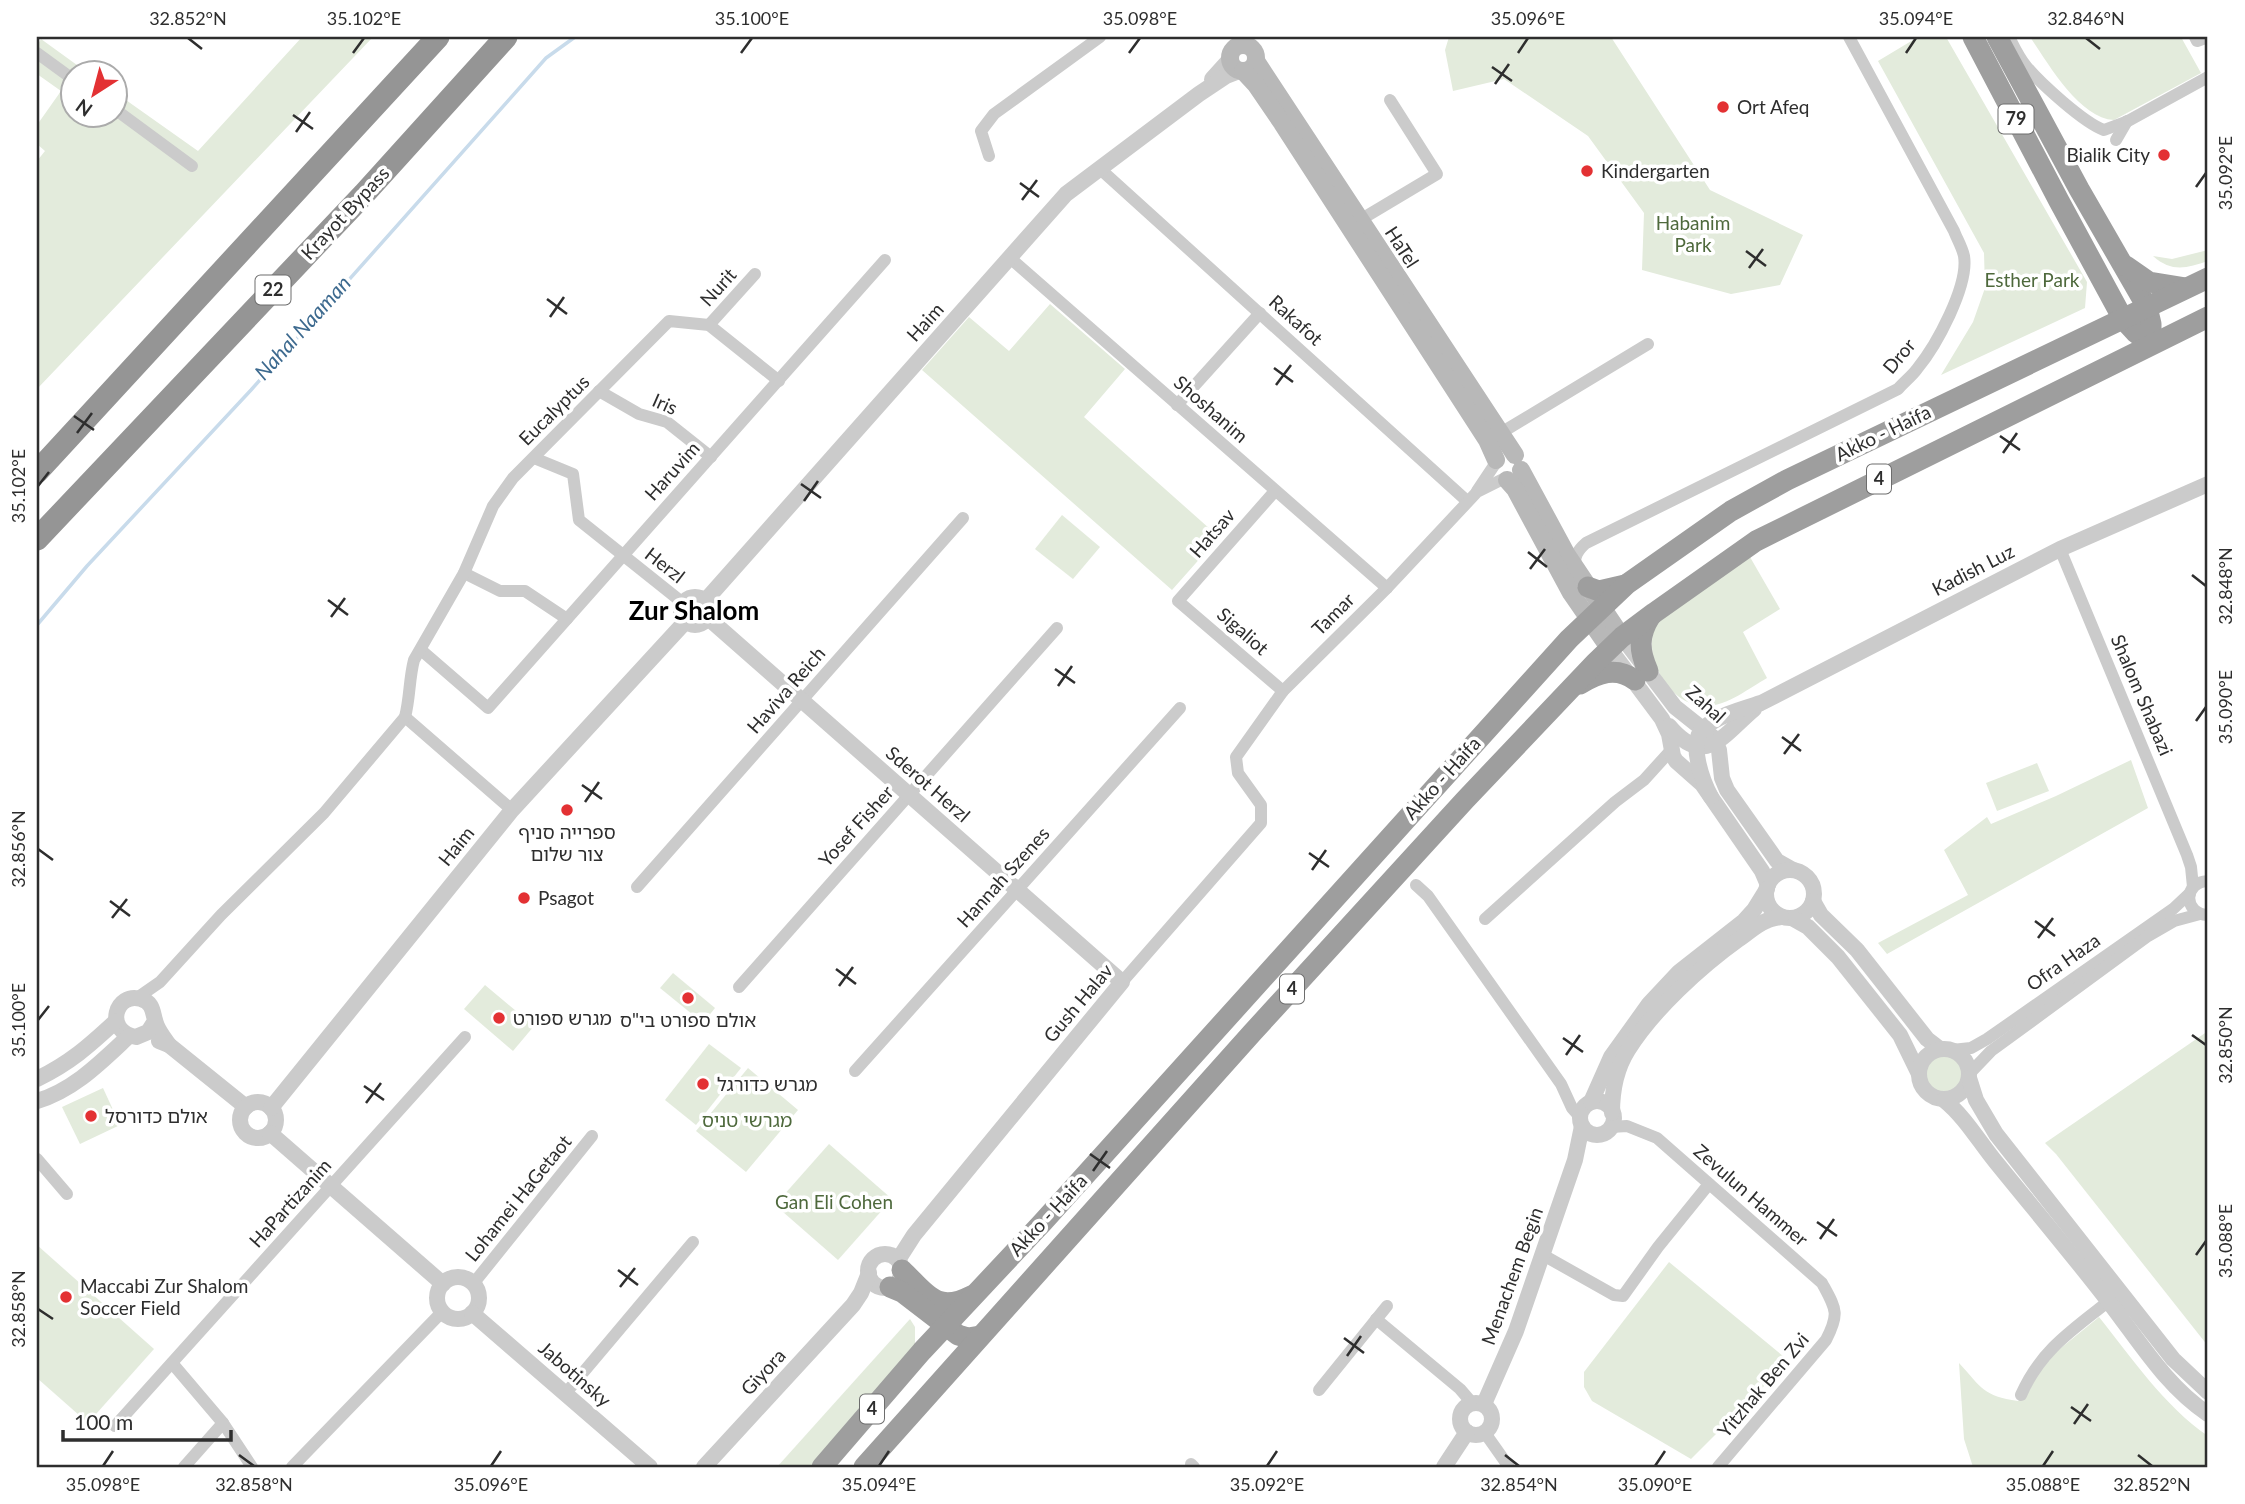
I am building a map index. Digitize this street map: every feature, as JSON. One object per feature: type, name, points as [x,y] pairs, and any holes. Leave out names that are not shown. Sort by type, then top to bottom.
[{"type":"highway","name":"22","points":[[37,472],[438,37]]},
{"type":"highway","name":"Krayot Bypass","points":[[37,539],[365,194],[506,37]]},
{"type":"highway","name":"79","points":[[1973,37],[2123,319],[2151,344]]},
{"type":"highway","name":"79","points":[[2003,40],[2115,253],[2147,307],[2151,324],[2151,344]]},
{"type":"highway","points":[[2115,253],[2144,280],[2165,286],[2188,288]]},
{"type":"highway","name":"Akko - Haifa","points":[[822,1467],[922,1351],[1042,1223],[1444,775],[1594,613],[1627,584],[1686,541],[1757,495],[1876,435],[2208,278]]},
{"type":"highway","points":[[2080,340],[2097,324],[2107,309],[2106,286]]},
{"type":"highway","name":"Akko - Haifa","points":[[864,1467],[1252,1033],[1615,643],[1756,541],[2208,317]]},
{"type":"highway","points":[[1588,587],[1607,590],[1627,584]]},
{"type":"highway","points":[[1561,698],[1600,673],[1642,676],[1640,639],[1645,625],[1654,613]]},
{"type":"highway","points":[[888,1272],[943,1303],[958,1302],[978,1290]]},
{"type":"highway","points":[[888,1272],[902,1292],[946,1326],[963,1337],[980,1336]]},
{"type":"highway","points":[[914,1301],[926,1321],[922,1351]]},
{"type":"main road","name":"HaTel","points":[[1222,37],[1241,57],[1360,220],[1499,434],[1506,468],[1513,485],[1594,613]]},
{"type":"main road","name":"HaTel","points":[[1241,57],[1256,85],[1487,440],[1556,536],[1588,587],[1594,613]]},
{"type":"main road","name":"Zahal","points":[[1594,613],[1615,643]]},
{"type":"street","points":[[989,156],[981,131],[994,114],[1100,37]]},
{"type":"street","name":"Dror","points":[[1586,543],[1898,388],[1917,369],[1936,339],[1955,302],[1964,255],[1954,230],[1849,37]]},
{"type":"street","points":[[2194,37],[2197,41],[2208,37]]},
{"type":"street","points":[[2003,40],[2029,70],[2092,124],[2104,130],[2127,121],[2208,77]]},
{"type":"street","points":[[37,53],[60,70]]},
{"type":"street","name":"Haim","points":[[706,609],[1066,194],[1199,94],[1241,57]]},
{"type":"street","points":[[1339,212],[1352,221],[1360,220],[1437,174],[1390,100]]},
{"type":"street","points":[[130,120],[192,166]]},
{"type":"street","points":[[2116,140],[2127,121]]},
{"type":"street","name":"Rakafot","points":[[1099,168],[1260,313],[1472,496]]},
{"type":"street","name":"Shoshanim","points":[[1010,258],[1387,588]]},
{"type":"street","name":"Haruvim","points":[[421,650],[488,708],[886,260]]},
{"type":"street","name":"Nurit","points":[[709,325],[755,274]]},
{"type":"street","points":[[1177,405],[1260,313]]},
{"type":"street","name":"Eucalyptus","points":[[405,717],[414,660],[464,573],[492,506],[513,478],[669,321],[709,325]]},
{"type":"street","points":[[709,325],[779,381]]},
{"type":"street","points":[[1499,434],[1648,344]]},
{"type":"street","name":"Iris","points":[[599,391],[639,414],[667,422],[711,457]]},
{"type":"street","name":"Herzl","points":[[534,458],[573,474],[579,520],[683,603]]},
{"type":"street","name":"Tamar","points":[[1238,773],[1236,757],[1283,691],[1387,588],[1472,496],[1506,468]]},
{"type":"street","name":"Kadish Luz","points":[[1702,728],[1761,703],[2060,549],[2208,484]]},
{"type":"street","name":"Hatsav","points":[[1178,601],[1275,491]]},
{"type":"street","name":"Haviva Reich","points":[[637,887],[963,518]]},
{"type":"street","points":[[1556,536],[1575,543],[1586,543]]},
{"type":"street","points":[[1576,569],[1575,556],[1586,543]]},
{"type":"street","name":"Shalom Shabazi","points":[[2060,549],[2187,855],[2191,867],[2190,905],[2204,915]]},
{"type":"street","points":[[464,573],[500,592],[525,591],[567,619]]},
{"type":"street","points":[[696,597],[706,609],[699,624],[690,624],[681,612],[683,603],[696,597]]},
{"type":"street","name":"Sigaliot","points":[[1178,601],[1283,691]]},
{"type":"street","name":"Sderot Herzl","points":[[706,609],[802,701],[1122,982]]},
{"type":"street","name":"Haim","points":[[271,1108],[512,810],[686,621]]},
{"type":"street","name":"Yosef Fisher","points":[[739,987],[1057,628]]},
{"type":"street","name":"Zahal","points":[[1615,643],[1642,676],[1687,719],[1709,732],[1717,743],[1722,778],[1727,790],[1777,861],[1793,870]]},
{"type":"street","name":"Zahal","points":[[1642,676],[1667,727],[1673,756],[1679,765],[1697,778],[1711,797],[1762,871],[1767,887]]},
{"type":"street","name":"Kadish Luz","points":[[1717,743],[1761,703]]},
{"type":"street","name":"Hannah Szenes","points":[[855,1071],[1180,708]]},
{"type":"street","points":[[1658,713],[1682,740],[1705,748],[1717,743]]},
{"type":"street","points":[[37,1079],[63,1066],[88,1047],[116,1021],[118,1008],[123,1002],[137,998],[160,982],[221,915],[324,813],[405,717],[512,810]]},
{"type":"street","points":[[1702,728],[1697,747],[1701,774],[1711,797]]},
{"type":"street","points":[[1485,919],[1615,802],[1644,780],[1672,748]]},
{"type":"street","points":[[1644,780],[1663,771],[1684,768]]},
{"type":"street","name":"Gush Halav","points":[[888,1272],[914,1235],[1122,982],[1261,823],[1261,805],[1238,773]]},
{"type":"street","name":"Shalom Shabazi","points":[[2187,855],[2208,881]]},
{"type":"street","points":[[1608,1125],[1616,1077],[1627,1051],[1696,973],[1727,947],[1766,920],[1787,917],[1808,911],[1813,901],[1813,887],[1806,876],[1793,870],[1775,875],[1767,887],[1766,896],[1771,908],[1787,917],[1808,927],[1838,957],[1900,1035],[1926,1092],[1944,1100],[1961,1115],[2109,1301],[2160,1370],[2206,1413]]},
{"type":"street","name":"Ofra Haza","points":[[1946,1050],[1971,1048],[1987,1039],[2173,909],[2197,883],[2208,881]]},
{"type":"street","points":[[1416,885],[1428,895],[1561,1084],[1585,1113],[1590,1134],[1608,1125]]},
{"type":"street","name":"Menachem Begin","points":[[1478,1403],[1516,1331],[1575,1160],[1585,1113],[1611,1057],[1649,1004],[1679,972],[1744,920],[1754,910],[1767,887]]},
{"type":"street","points":[[1813,901],[1821,915],[1857,950],[1932,1045],[1965,1060],[1976,1101],[1996,1134],[2173,1359],[2208,1392]]},
{"type":"street","name":"Ofra Haza","points":[[1969,1076],[1991,1051],[2148,936],[2174,921],[2204,915]]},
{"type":"street","points":[[37,1101],[65,1090],[136,1036],[148,1032],[160,982]]},
{"type":"street","points":[[137,998],[144,1000],[154,1014],[169,1045]]},
{"type":"street","points":[[116,1021],[123,1032],[169,1045],[246,1107]]},
{"type":"street","name":"HaPartizanim","points":[[115,1426],[465,1037]]},
{"type":"street","points":[[1919,1074],[1923,1060],[1929,1054],[1946,1050]]},
{"type":"street","points":[[1944,1100],[1962,1092],[1969,1076]]},
{"type":"street","points":[[259,1102],[271,1108],[275,1121],[270,1133],[259,1138],[247,1134],[240,1124],[242,1111],[259,1102]]},
{"type":"street","points":[[1585,1113],[1603,1102],[1608,1105],[1608,1125]]},
{"type":"street","name":"Menachem Begin","points":[[1575,1160],[1608,1125]]},
{"type":"street","name":"Zevulun Hammer","points":[[1608,1125],[1627,1126],[1657,1138],[1822,1283],[1832,1302],[1836,1316],[1834,1324]]},
{"type":"street","points":[[270,1133],[443,1284]]},
{"type":"street","name":"Lohamei HaGetaot","points":[[473,1284],[592,1136]]},
{"type":"street","points":[[37,1159],[66,1194]]},
{"type":"street","points":[[1542,1255],[1614,1295],[1623,1296],[1709,1184]]},
{"type":"street","points":[[565,1394],[693,1242]]},
{"type":"street","name":"Giyora","points":[[704,1467],[853,1305],[888,1272]]},
{"type":"street","points":[[461,1278],[473,1284],[479,1299],[472,1313],[460,1319],[453,1319],[442,1312],[437,1298],[443,1284],[448,1280],[461,1278]]},
{"type":"street","points":[[2021,1395],[2037,1364],[2048,1350],[2109,1301]]},
{"type":"street","points":[[1319,1390],[1387,1306]]},
{"type":"street","points":[[292,1467],[442,1312]]},
{"type":"street","name":"Jabotinsky","points":[[472,1313],[650,1467]]},
{"type":"street","points":[[1376,1319],[1460,1389],[1490,1409],[1493,1420],[1491,1426],[1485,1433],[1478,1435],[1467,1433],[1462,1427],[1460,1416],[1465,1406],[1478,1403]]},
{"type":"street","name":"Yitzhak Ben Zvi","points":[[1718,1467],[1813,1358],[1834,1324]]},
{"type":"street","points":[[172,1363],[223,1423],[252,1467]]},
{"type":"street","points":[[184,1467],[223,1423]]},
{"type":"street","points":[[1444,1467],[1467,1433]]},
{"type":"street","points":[[1485,1433],[1509,1467]]},
{"type":"green space","points":[[302,37],[373,37],[37,389],[37,161],[45,151],[37,144],[37,125],[60,92],[60,130],[130,130],[130,103],[198,151]]},
{"type":"green space","name":"Habanim Park","points":[[1449,37],[1611,37],[1710,190],[1803,235],[1780,285],[1731,294],[1642,270],[1644,213],[1588,136],[1504,79],[1453,91],[1445,50]]},
{"type":"green space","name":"Esther Park","points":[[1918,37],[1946,37],[2087,282],[2085,308],[1941,375],[1973,322],[1985,288],[1984,253],[1878,61]]},
{"type":"green space","points":[[2030,37],[2181,37],[2201,73],[2114,120],[2101,117],[2077,100]]},
{"type":"green space","points":[[41,39],[70,60],[60,60],[60,90],[37,74],[37,46]]},
{"type":"green space","points":[[2208,250],[2208,261],[2186,267],[2167,265],[2153,256],[2172,259]]},
{"type":"green space","points":[[1050,304],[1125,369],[1084,417],[1219,537],[1172,590],[922,370],[969,317],[1009,351]]},
{"type":"green space","points":[[1062,515],[1100,547],[1073,579],[1035,549]]},
{"type":"green space","points":[[1750,557],[1780,609],[1743,632],[1767,678],[1720,704],[1703,706],[1690,703],[1669,687],[1660,675],[1652,648],[1657,623]]},
{"type":"green space","points":[[2131,760],[2148,808],[1887,954],[1878,943],[1968,895],[1944,850],[1987,817],[1991,824]]},
{"type":"green space","points":[[2037,763],[2049,791],[1997,811],[1986,783]]},
{"type":"green space","name":"אולם ספורט בי\"ס","points":[[673,973],[715,1008],[703,1023],[660,988]]},
{"type":"green space","name":"מגרש ספורט","points":[[485,985],[534,1026],[513,1051],[464,1009]]},
{"type":"green space","points":[[2208,1031],[2208,1346],[2045,1143]]},
{"type":"green space","name":"מגרש כדורגל","points":[[709,1044],[741,1068],[696,1125],[665,1100]]},
{"type":"green space","points":[[1944,1056],[1957,1061],[1962,1074],[1957,1087],[1944,1092],[1931,1087],[1926,1074],[1931,1061]]},
{"type":"green space","name":"מגרשי טניס","points":[[748,1068],[798,1110],[746,1172],[696,1131]]},
{"type":"green space","name":"אולם כדורסל","points":[[103,1088],[120,1125],[80,1144],[62,1107]]},
{"type":"green space","name":"Gan Eli Cohen","points":[[829,1144],[892,1199],[838,1260],[775,1205]]},
{"type":"green space","name":"Maccabi Zur Shalom Soccer Field","points":[[37,1245],[154,1349],[88,1423],[37,1378]]},
{"type":"green space","points":[[1669,1262],[1789,1361],[1691,1459],[1592,1401],[1584,1387],[1584,1372]]},
{"type":"green space","points":[[2099,1317],[2163,1396],[2208,1436],[2208,1467],[1973,1467],[1964,1439],[1959,1363],[1984,1390],[2018,1401],[2027,1394],[2045,1361]]},
{"type":"green space","points":[[910,1319],[915,1327],[915,1348],[814,1467],[777,1467]]},
{"type":"waterway","name":"Nahal Naaman","points":[[37,625],[87,566],[251,390],[546,58],[575,37]]},
{"type":"place","name":"Ort Afeq","points":[[1723,107]]},
{"type":"place","name":"Bialik City","points":[[2164,155]]},
{"type":"place","name":"Kindergarten","points":[[1587,171]]},
{"type":"place","name":"ספרייה סניף צור שלום","points":[[567,810]]},
{"type":"place","name":"Psagot","points":[[524,898]]},
{"type":"place","name":"אולם ספורט בי\"ס","points":[[688,998]]},
{"type":"place","name":"מגרש ספורט","points":[[499,1018]]},
{"type":"place","name":"מגרש כדורגל","points":[[703,1084]]},
{"type":"place","name":"אולם כדורסל","points":[[91,1116]]},
{"type":"place","name":"Maccabi Zur Shalom Soccer Field","points":[[66,1297]]},
{"type":"district","name":"Zur Shalom","points":[[694,611]]}]
